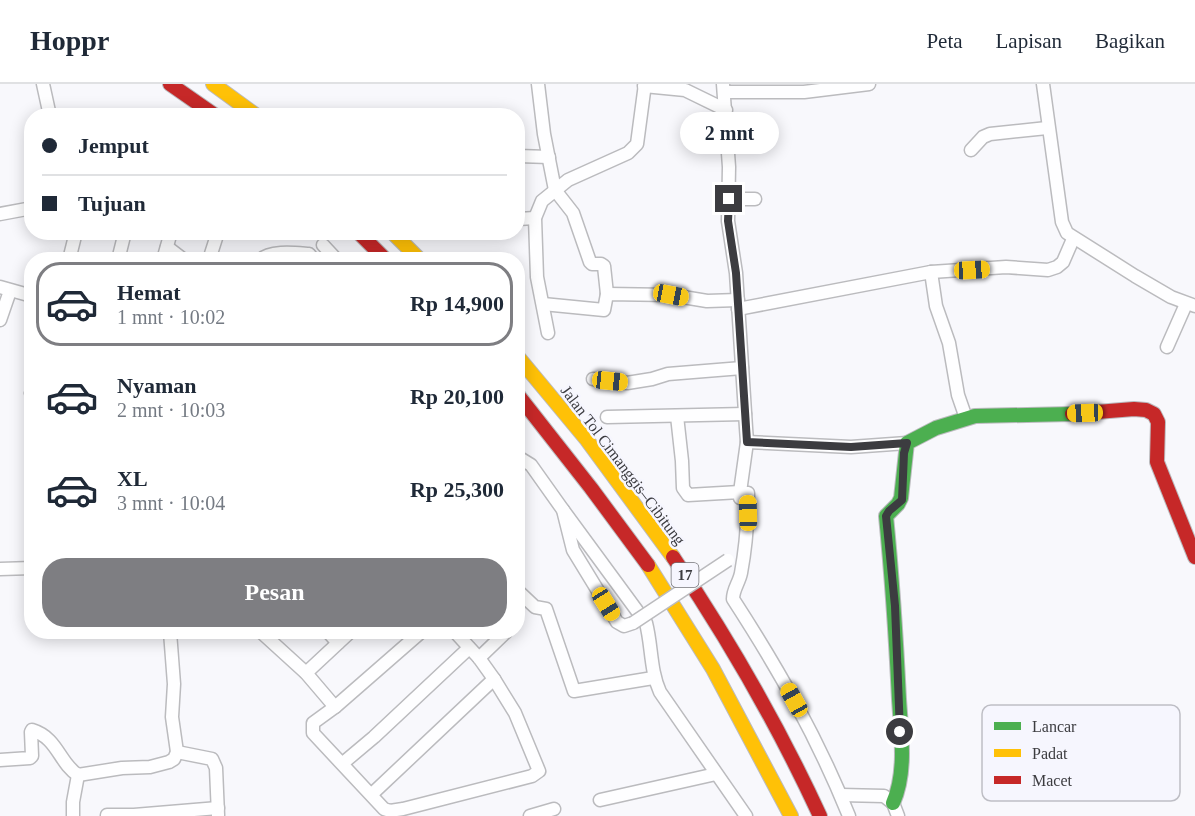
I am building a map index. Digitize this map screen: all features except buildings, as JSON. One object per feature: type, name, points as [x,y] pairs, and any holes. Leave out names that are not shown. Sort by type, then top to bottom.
[{"type":"main road","points":[[170,84],[204,108]]},
{"type":"main road","points":[[213,84],[246,108]]},
{"type":"main road","points":[[366,240],[378,252]]},
{"type":"main road","points":[[400,240],[412,252]]},
{"type":"main road","name":"Jalan Tol Cimanggis–Cibitung","points":[[525,366],[595,451],[679,566],[763,699],[820,816]]},
{"type":"main road","name":"17","points":[[525,404],[575,465],[661,586],[741,718],[791,816]]},
{"type":"main road","points":[[896,810],[901,765],[900,716],[895,606],[886,516],[902,500],[904,453],[907,443],[916,437],[966,418],[986,415],[1029,416],[1121,409],[1152,412],[1156,415],[1158,422],[1157,462],[1195,557]]},
{"type":"street","points":[[43,84],[48,108]]},
{"type":"street","points":[[538,84],[555,190],[573,213],[590,262],[604,266],[607,294],[604,310],[543,304]]},
{"type":"street","points":[[563,510],[573,550],[617,621],[624,626],[633,623],[736,554],[741,532],[740,492],[747,442],[738,305],[728,221],[729,166],[724,88],[804,92],[869,84]]},
{"type":"street","points":[[1042,84],[1062,222],[1067,233],[1073,239],[1135,276],[1191,305],[1167,347]]},
{"type":"street","points":[[548,333],[537,277],[535,218],[542,201],[568,180],[628,153],[638,144],[645,85],[685,90],[726,110]]},
{"type":"street","points":[[971,150],[983,137],[990,134],[1047,128]]},
{"type":"street","points":[[525,156],[549,157]]},
{"type":"street","points":[[729,199],[755,199]]},
{"type":"street","points":[[0,214],[24,210]]},
{"type":"street","points":[[525,219],[535,218]]},
{"type":"street","points":[[607,294],[671,295],[738,305],[931,272],[1006,267],[1048,270],[1063,262],[1073,239]]},
{"type":"street","points":[[323,245],[330,252]]},
{"type":"street","points":[[931,272],[936,306],[949,343],[958,395],[966,418]]},
{"type":"street","points":[[0,320],[5,289],[24,294]]},
{"type":"street","points":[[593,379],[627,382],[652,379],[668,374],[742,368]]},
{"type":"street","points":[[607,417],[745,414]]},
{"type":"street","points":[[676,416],[685,493],[691,495],[748,493],[748,533],[741,577],[733,591],[733,599],[776,666],[813,734],[849,816]]},
{"type":"street","points":[[747,442],[851,447],[907,443]]},
{"type":"street","points":[[525,461],[531,465],[646,623],[653,678],[660,692],[746,816]]},
{"type":"street","points":[[0,569],[24,568]]},
{"type":"street","points":[[525,598],[535,607],[546,609],[574,691],[653,678]]},
{"type":"street","points":[[0,760],[30,758],[32,756],[31,732],[34,730],[45,736],[58,749],[72,772],[78,775],[122,768],[150,767],[174,759],[177,752],[172,717],[174,684],[171,639]]},
{"type":"street","points":[[269,639],[306,673],[335,707]]},
{"type":"street","points":[[334,639],[338,643]]},
{"type":"street","points":[[306,673],[342,639]]},
{"type":"street","points":[[413,639],[335,707],[313,723],[312,730],[388,813],[532,776],[539,771],[515,713],[479,658],[461,639]]},
{"type":"street","points":[[479,658],[499,639]]},
{"type":"street","points":[[343,763],[469,648]]},
{"type":"street","points":[[372,794],[494,679]]},
{"type":"street","points":[[108,815],[218,812],[216,768],[212,759],[177,752]]},
{"type":"street","points":[[600,800],[716,774]]},
{"type":"street","points":[[73,816],[78,775]]},
{"type":"street","points":[[841,795],[884,796],[896,810]]},
{"type":"street","points":[[530,816],[554,809]]},
{"type":"traffic: fast","points":[[893,803],[902,765],[902,738],[886,516],[901,498],[907,443],[936,428],[975,416],[1072,414]]},
{"type":"traffic: slow","points":[[213,84],[246,108]]},
{"type":"traffic: slow","points":[[400,240],[412,252]]},
{"type":"traffic: slow","points":[[525,365],[587,440],[673,557]]},
{"type":"traffic: slow","points":[[648,565],[713,669],[791,816]]},
{"type":"traffic: jam","points":[[170,84],[204,108]]},
{"type":"traffic: jam","points":[[366,240],[378,252]]},
{"type":"traffic: jam","points":[[525,404],[648,565]]},
{"type":"traffic: jam","points":[[1072,414],[1134,409],[1146,410],[1154,414],[1158,422],[1157,462],[1195,557]]},
{"type":"traffic: jam","points":[[673,557],[752,684],[820,816]]},
{"type":"route","points":[[729,199],[728,221],[736,273],[747,442],[829,444],[851,447],[907,443],[904,453],[902,500],[886,516],[895,606],[900,732]]}]
